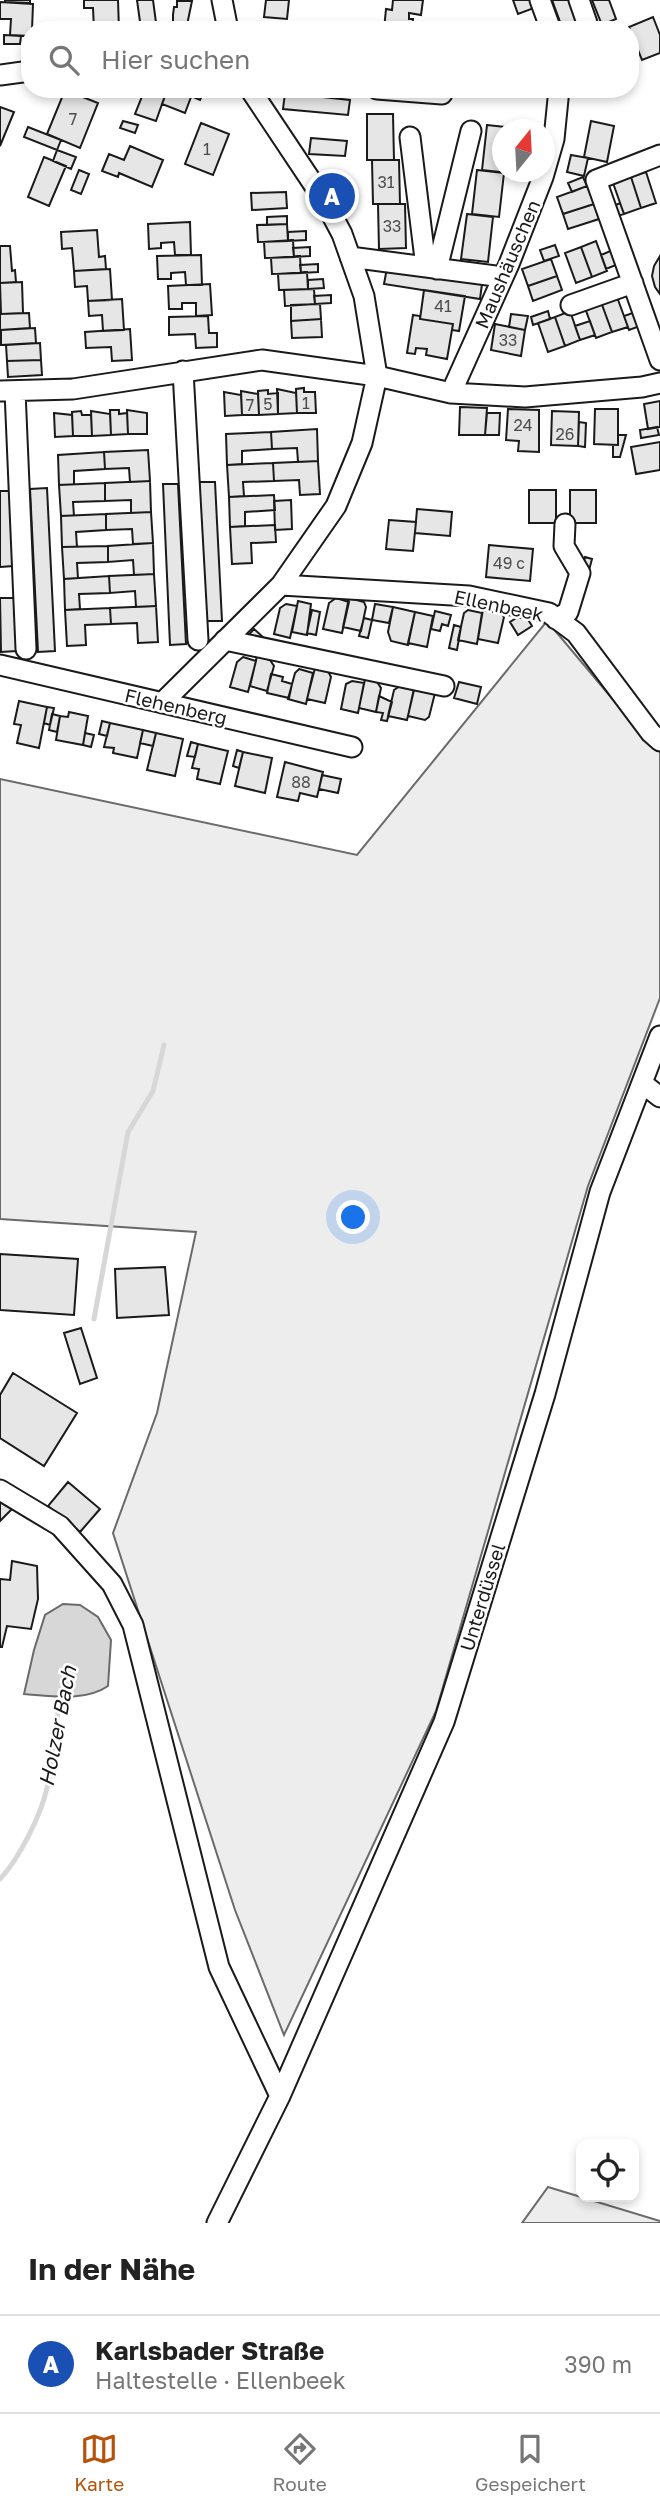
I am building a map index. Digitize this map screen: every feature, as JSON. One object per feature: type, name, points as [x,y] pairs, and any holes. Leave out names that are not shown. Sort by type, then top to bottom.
[{"type":"street","points":[[222,0],[226,21]]},
{"type":"street","points":[[540,0],[548,21]]},
{"type":"street","points":[[579,0],[586,21]]},
{"type":"street","points":[[0,75],[21,72]]},
{"type":"street","points":[[162,703],[281,585],[336,506],[362,443],[377,376],[364,296],[342,234],[324,201],[256,98]]},
{"type":"street","name":"Maushäuschen","points":[[450,393],[503,277],[543,177],[554,139],[558,98]]},
{"type":"street","points":[[431,268],[471,131]]},
{"type":"street","points":[[410,137],[431,268]]},
{"type":"street","points":[[660,155],[596,180],[660,360]]},
{"type":"street","points":[[350,257],[503,277]]},
{"type":"street","points":[[571,305],[633,283]]},
{"type":"street","points":[[26,649],[8,391],[73,389],[262,360],[377,376],[450,393],[525,397],[642,387],[660,383]]},
{"type":"street","points":[[183,371],[198,640]]},
{"type":"street","points":[[556,619],[568,612],[580,573],[564,546],[565,524]]},
{"type":"street","name":"Ellenbeek","points":[[281,585],[469,596],[549,613],[576,633],[651,733],[660,741]]},
{"type":"street","points":[[225,640],[444,686]]},
{"type":"street","name":"Flehenberg","points":[[0,665],[352,747]]},
{"type":"street","name":"Unterdüssel","points":[[217,2223],[280,2096],[444,1722],[545,1394],[600,1192],[660,1036]]},
{"type":"street","points":[[642,1083],[660,1097]]},
{"type":"street","points":[[0,1490],[60,1526],[112,1584],[133,1625],[219,1967],[280,2096]]},
{"type":"shaded area","points":[[547,621],[636,727],[660,749],[660,998],[588,1186],[436,1711],[284,2035],[235,1910],[113,1533],[157,1413],[196,1232],[0,1219],[0,779],[357,855]]},
{"type":"shaded area","points":[[63,1604],[80,1605],[98,1617],[111,1640],[108,1686],[78,1696],[24,1694],[45,1615]]},
{"type":"shaded area","points":[[548,2187],[576,2196],[576,2202],[597,2202],[660,2221],[660,2223],[522,2223]]},
{"type":"building","points":[[30,0],[30,3],[5,2]]},
{"type":"building","points":[[84,0],[118,0],[119,21],[94,21],[93,8],[84,8]]},
{"type":"building","points":[[137,0],[153,0],[156,21],[140,21]]},
{"type":"building","points":[[266,0],[289,0],[287,19],[264,17]]},
{"type":"building","points":[[393,0],[423,0],[421,15],[409,13],[409,19],[413,21],[385,21],[386,9],[392,10]]},
{"type":"building","points":[[513,0],[531,0],[534,8],[518,14]]},
{"type":"building","points":[[552,0],[569,0],[577,21],[560,21]]},
{"type":"building","points":[[592,0],[609,0],[616,19],[600,21]]},
{"type":"building","points":[[177,1],[192,1],[188,21],[173,21],[174,7],[177,7]]},
{"type":"building","points":[[0,2],[33,4],[32,21],[21,21],[21,36],[10,35],[11,19],[0,19]]},
{"type":"building","points":[[653,17],[660,35],[660,53],[642,60],[639,52],[639,23]]},
{"type":"building","points":[[4,35],[21,36],[20,44],[4,44]]},
{"type":"building","points":[[62,98],[85,98],[98,103],[80,148],[47,134]]},
{"type":"building","points":[[141,98],[164,98],[156,121],[135,114]]},
{"type":"building","points":[[164,98],[191,98],[185,113],[162,104]]},
{"type":"building","points":[[284,98],[350,100],[348,115],[283,109]]},
{"type":"building","points":[[0,107],[14,112],[0,146]]},
{"type":"building","points":[[367,114],[393,114],[394,160],[367,160]]},
{"type":"building","points":[[123,121],[138,125],[135,133],[120,128]]},
{"type":"building","points":[[591,121],[614,126],[607,162],[584,157]]},
{"type":"building","points":[[201,123],[229,134],[213,175],[185,164]]},
{"type":"building","points":[[487,125],[492,126],[492,171],[482,170]]},
{"type":"building","points":[[28,127],[61,140],[57,150],[24,137]]},
{"type":"building","points":[[311,138],[347,141],[345,156],[309,154]]},
{"type":"building","points":[[130,146],[163,160],[152,187],[119,173],[118,177],[102,171],[109,154],[124,160]]},
{"type":"building","points":[[57,150],[76,157],[71,169],[53,161]]},
{"type":"building","points":[[571,155],[588,158],[584,176],[567,172]]},
{"type":"building","points":[[44,157],[66,166],[49,206],[28,197]]},
{"type":"building","points":[[372,160],[399,160],[400,204],[373,204]]},
{"type":"building","points":[[79,170],[89,174],[81,194],[71,190]]},
{"type":"building","points":[[477,170],[492,172],[492,182],[503,182],[499,217],[472,214]]},
{"type":"building","points":[[646,172],[656,203],[641,208],[631,177]]},
{"type":"building","points":[[583,177],[587,186],[572,192],[568,183]]},
{"type":"building","points":[[631,177],[641,208],[624,214],[613,183]]},
{"type":"building","points":[[587,186],[594,204],[563,214],[557,197]]},
{"type":"building","points":[[286,192],[287,208],[252,210],[251,193]]},
{"type":"building","points":[[620,203],[624,214],[615,217],[611,207]]},
{"type":"building","points":[[378,204],[405,204],[406,248],[379,249]]},
{"type":"building","points":[[594,204],[599,219],[568,229],[563,214]]},
{"type":"building","points":[[467,214],[493,217],[488,262],[461,259]]},
{"type":"building","points":[[287,216],[287,224],[267,225],[267,217]]},
{"type":"building","points":[[190,222],[191,255],[175,255],[174,242],[161,243],[161,248],[149,249],[148,224]]},
{"type":"building","points":[[287,224],[288,241],[258,242],[257,225]]},
{"type":"building","points":[[97,230],[99,257],[105,256],[106,269],[74,271],[72,248],[62,249],[61,232]]},
{"type":"building","points":[[306,231],[306,240],[288,241],[288,232]]},
{"type":"building","points":[[293,240],[294,257],[265,258],[264,242]]},
{"type":"building","points":[[596,241],[607,271],[592,277],[581,247]]},
{"type":"building","points":[[555,245],[559,256],[544,261],[540,250]]},
{"type":"building","points":[[0,246],[10,246],[12,271],[15,270],[16,282],[0,283]]},
{"type":"building","points":[[310,247],[310,256],[294,257],[293,248]]},
{"type":"building","points":[[581,247],[592,277],[576,283],[565,253]]},
{"type":"building","points":[[615,249],[621,263],[606,269],[601,255]]},
{"type":"building","points":[[201,255],[202,285],[186,285],[185,272],[171,273],[171,279],[158,279],[157,256]]},
{"type":"building","points":[[300,256],[301,273],[272,274],[271,258]]},
{"type":"building","points":[[660,256],[660,294],[652,276]]},
{"type":"building","points":[[551,259],[557,276],[528,286],[522,269]]},
{"type":"building","points":[[318,264],[318,272],[301,273],[300,265]]},
{"type":"building","points":[[387,268],[482,284],[480,299],[384,284]]},
{"type":"building","points":[[110,269],[112,300],[88,301],[87,286],[75,287],[74,271]]},
{"type":"building","points":[[307,272],[308,289],[279,290],[278,274]]},
{"type":"building","points":[[557,276],[562,290],[533,301],[528,286]]},
{"type":"building","points":[[323,279],[324,288],[308,289],[308,280]]},
{"type":"building","points":[[22,282],[23,313],[1,314],[0,283]]},
{"type":"building","points":[[210,284],[212,315],[196,316],[196,303],[182,303],[182,309],[169,309],[168,286]]},
{"type":"building","points":[[314,289],[315,304],[285,306],[284,290]]},
{"type":"building","points":[[424,290],[465,296],[459,331],[452,330],[453,324],[420,319]]},
{"type":"building","points":[[331,295],[331,303],[315,304],[314,296]]},
{"type":"building","points":[[617,297],[628,327],[612,332],[601,302]]},
{"type":"building","points":[[122,299],[124,330],[103,331],[102,315],[89,316],[88,301]]},
{"type":"building","points":[[601,302],[612,332],[596,338],[585,308]]},
{"type":"building","points":[[320,304],[321,319],[291,321],[291,305]]},
{"type":"building","points":[[548,311],[550,319],[533,325],[531,317]]},
{"type":"building","points":[[570,311],[580,340],[565,346],[555,317]]},
{"type":"building","points":[[638,311],[643,325],[629,330],[624,316]]},
{"type":"building","points":[[29,313],[30,328],[0,330],[0,314]]},
{"type":"building","points":[[511,314],[528,316],[525,330],[509,327]]},
{"type":"building","points":[[413,315],[420,316],[420,319],[453,324],[447,359],[426,355],[427,349],[416,348],[415,354],[407,353]]},
{"type":"building","points":[[208,316],[209,333],[217,333],[217,347],[196,348],[195,334],[169,335],[169,317]]},
{"type":"building","points":[[555,317],[565,346],[548,352],[538,323]]},
{"type":"building","points":[[321,319],[322,337],[292,338],[291,321]]},
{"type":"building","points":[[590,321],[595,335],[580,340],[575,326]]},
{"type":"building","points":[[495,324],[525,330],[521,356],[491,350]]},
{"type":"building","points":[[35,328],[36,343],[1,345],[1,330]]},
{"type":"building","points":[[130,329],[132,360],[112,361],[111,347],[86,348],[85,332]]},
{"type":"building","points":[[40,343],[41,360],[7,361],[6,345]]},
{"type":"building","points":[[41,360],[42,375],[8,377],[7,361]]},
{"type":"building","points":[[304,388],[304,392],[315,392],[316,413],[297,413],[296,389]]},
{"type":"building","points":[[277,389],[296,393],[297,413],[278,414]]},
{"type":"building","points":[[268,390],[268,394],[278,393],[278,414],[259,415],[258,391]]},
{"type":"building","points":[[241,391],[258,394],[259,415],[242,415]]},
{"type":"building","points":[[224,392],[241,395],[242,415],[225,416]]},
{"type":"building","points":[[660,401],[660,427],[648,429],[644,404]]},
{"type":"building","points":[[460,407],[487,408],[485,435],[459,435]]},
{"type":"building","points":[[508,409],[539,410],[539,452],[518,451],[519,441],[506,440]]},
{"type":"building","points":[[595,409],[618,409],[618,445],[594,444]]},
{"type":"building","points":[[110,410],[119,410],[119,414],[127,413],[128,434],[111,435]]},
{"type":"building","points":[[127,410],[147,413],[147,434],[128,434]]},
{"type":"building","points":[[81,411],[82,415],[91,415],[92,436],[73,436],[72,412]]},
{"type":"building","points":[[91,411],[110,414],[111,435],[92,436]]},
{"type":"building","points":[[552,411],[579,412],[578,446],[551,445]]},
{"type":"building","points":[[54,413],[72,415],[73,436],[55,437]]},
{"type":"building","points":[[487,413],[500,413],[499,435],[485,435]]},
{"type":"building","points":[[579,422],[586,423],[585,447],[578,446]]},
{"type":"building","points":[[657,427],[659,435],[641,438],[640,430]]},
{"type":"building","points":[[317,429],[318,461],[298,462],[297,448],[272,449],[271,432]]},
{"type":"building","points":[[271,432],[272,449],[242,451],[242,464],[227,465],[226,434]]},
{"type":"building","points":[[618,435],[626,435],[620,457],[613,457],[613,445],[618,445]]},
{"type":"building","points":[[660,442],[660,470],[636,474],[631,447]]},
{"type":"building","points":[[148,450],[150,481],[130,482],[129,468],[105,469],[104,452]]},
{"type":"building","points":[[104,452],[105,469],[74,471],[74,485],[59,485],[58,455]]},
{"type":"building","points":[[318,461],[320,494],[300,495],[299,480],[274,481],[273,463]]},
{"type":"building","points":[[273,463],[274,481],[243,482],[244,496],[229,497],[227,465]]},
{"type":"building","points":[[150,481],[151,512],[131,513],[131,500],[105,501],[105,483]]},
{"type":"building","points":[[199,482],[215,482],[222,621],[206,621]]},
{"type":"building","points":[[105,483],[105,501],[73,502],[74,516],[61,516],[59,485]]},
{"type":"building","points":[[163,484],[178,484],[186,644],[170,645]]},
{"type":"building","points":[[47,488],[55,651],[38,652],[30,489]]},
{"type":"building","points":[[529,490],[556,490],[556,523],[529,523]]},
{"type":"building","points":[[570,490],[596,490],[596,523],[570,523]]},
{"type":"building","points":[[0,491],[10,491],[13,566],[0,567]]},
{"type":"building","points":[[274,495],[275,510],[245,512],[245,526],[230,527],[229,497]]},
{"type":"building","points":[[291,500],[292,529],[275,530],[274,501]]},
{"type":"building","points":[[417,509],[452,512],[450,536],[415,533]]},
{"type":"building","points":[[151,512],[153,543],[133,544],[132,529],[106,530],[106,514]]},
{"type":"building","points":[[106,514],[106,530],[76,532],[77,547],[62,547],[61,516]]},
{"type":"building","points":[[389,520],[416,522],[413,551],[386,549]]},
{"type":"building","points":[[275,525],[276,542],[251,543],[252,563],[232,564],[230,527]]},
{"type":"building","points":[[153,543],[154,574],[134,575],[133,560],[108,562],[108,546]]},
{"type":"building","points":[[489,545],[533,549],[530,581],[486,577]]},
{"type":"building","points":[[108,546],[108,562],[77,563],[78,578],[64,579],[62,547]]},
{"type":"building","points":[[585,557],[592,559],[588,574],[581,572]]},
{"type":"building","points":[[154,574],[156,606],[136,607],[135,591],[110,593],[109,576]]},
{"type":"building","points":[[109,576],[110,593],[79,594],[80,609],[65,610],[64,579]]},
{"type":"building","points":[[0,598],[15,598],[17,651],[1,652]]},
{"type":"building","points":[[336,598],[349,602],[342,633],[323,629],[329,603]]},
{"type":"building","points":[[349,598],[364,602],[366,607],[361,631],[343,627]]},
{"type":"building","points":[[298,601],[311,604],[307,635],[292,632]]},
{"type":"building","points":[[286,604],[297,606],[290,638],[274,634],[280,608]]},
{"type":"building","points":[[375,604],[393,607],[389,623],[372,620]]},
{"type":"building","points":[[156,606],[158,642],[138,643],[137,623],[111,624],[110,608]]},
{"type":"building","points":[[393,607],[415,612],[408,645],[391,641],[388,632]]},
{"type":"building","points":[[110,608],[111,624],[85,625],[86,645],[67,646],[65,610]]},
{"type":"building","points":[[483,609],[500,612],[504,617],[498,643],[478,639]]},
{"type":"building","points":[[312,610],[320,612],[316,635],[307,633]]},
{"type":"building","points":[[468,610],[482,613],[477,644],[458,640],[464,613]]},
{"type":"building","points":[[435,611],[451,615],[448,626],[442,624],[440,631],[431,629]]},
{"type":"building","points":[[415,612],[433,616],[427,647],[408,643]]},
{"type":"building","points":[[524,613],[532,626],[518,635],[510,622]]},
{"type":"building","points":[[364,618],[372,620],[368,638],[359,636]]},
{"type":"building","points":[[454,625],[461,627],[457,650],[449,648]]},
{"type":"building","points":[[254,629],[264,638],[259,643],[244,640]]},
{"type":"building","points":[[257,656],[270,660],[274,666],[267,691],[250,686]]},
{"type":"building","points":[[243,657],[256,661],[248,692],[230,687],[237,662]]},
{"type":"building","points":[[315,668],[328,671],[331,677],[325,703],[307,699]]},
{"type":"building","points":[[299,669],[313,673],[306,704],[288,699],[295,673]]},
{"type":"building","points":[[271,674],[283,677],[282,681],[292,684],[289,698],[267,693]]},
{"type":"building","points":[[365,679],[377,682],[381,688],[376,712],[359,708]]},
{"type":"building","points":[[352,681],[364,683],[358,713],[341,709],[346,684]]},
{"type":"building","points":[[459,682],[481,687],[477,704],[454,698]]},
{"type":"building","points":[[415,684],[436,689],[429,717],[425,720],[408,716]]},
{"type":"building","points":[[400,686],[414,690],[407,720],[388,716],[394,690]]},
{"type":"building","points":[[379,696],[392,702],[387,721],[381,720],[383,713],[376,712]]},
{"type":"building","points":[[19,701],[47,707],[39,748],[17,743],[21,725],[14,724]]},
{"type":"building","points":[[47,707],[54,708],[50,725],[44,723]]},
{"type":"building","points":[[69,712],[88,716],[83,745],[56,740],[60,716],[68,717]]},
{"type":"building","points":[[52,714],[60,716],[57,732],[49,730]]},
{"type":"building","points":[[102,721],[110,723],[107,736],[99,734]]},
{"type":"building","points":[[110,723],[143,730],[137,758],[113,753],[114,748],[104,747]]},
{"type":"building","points":[[143,730],[156,733],[153,746],[140,743]]},
{"type":"building","points":[[85,733],[94,735],[91,747],[83,745]]},
{"type":"building","points":[[156,733],[183,739],[175,776],[147,770]]},
{"type":"building","points":[[191,742],[198,744],[195,757],[187,756]]},
{"type":"building","points":[[198,744],[228,751],[220,784],[197,779],[199,769],[192,768]]},
{"type":"building","points":[[237,750],[243,752],[239,768],[233,766]]},
{"type":"building","points":[[243,752],[272,758],[265,793],[235,786]]},
{"type":"building","points":[[285,762],[323,772],[317,797],[300,793],[298,801],[277,797]]},
{"type":"building","points":[[322,775],[341,779],[338,793],[319,789]]},
{"type":"building","points":[[0,1254],[78,1259],[74,1315],[0,1310]]},
{"type":"building","points":[[165,1267],[169,1315],[117,1318],[115,1269]]},
{"type":"building","points":[[81,1328],[97,1378],[80,1384],[64,1333]]},
{"type":"building","points":[[13,1373],[77,1413],[44,1466],[0,1438],[0,1395]]},
{"type":"building","points":[[68,1482],[100,1509],[80,1532],[48,1506]]},
{"type":"building","points":[[0,1495],[13,1508],[0,1521]]},
{"type":"building","points":[[12,1561],[37,1566],[38,1599],[31,1629],[7,1626],[0,1647],[0,1579],[10,1580]]},
{"type":"waterway","name":"Holzer Bach","points":[[94,1319],[128,1132],[153,1091],[164,1045]]},
{"type":"waterway","name":"Holzer Bach","points":[[0,1879],[22,1849],[44,1799],[62,1690]]},
{"type":"place","name":"Karlsbader Straße","points":[[332,196]]}]
